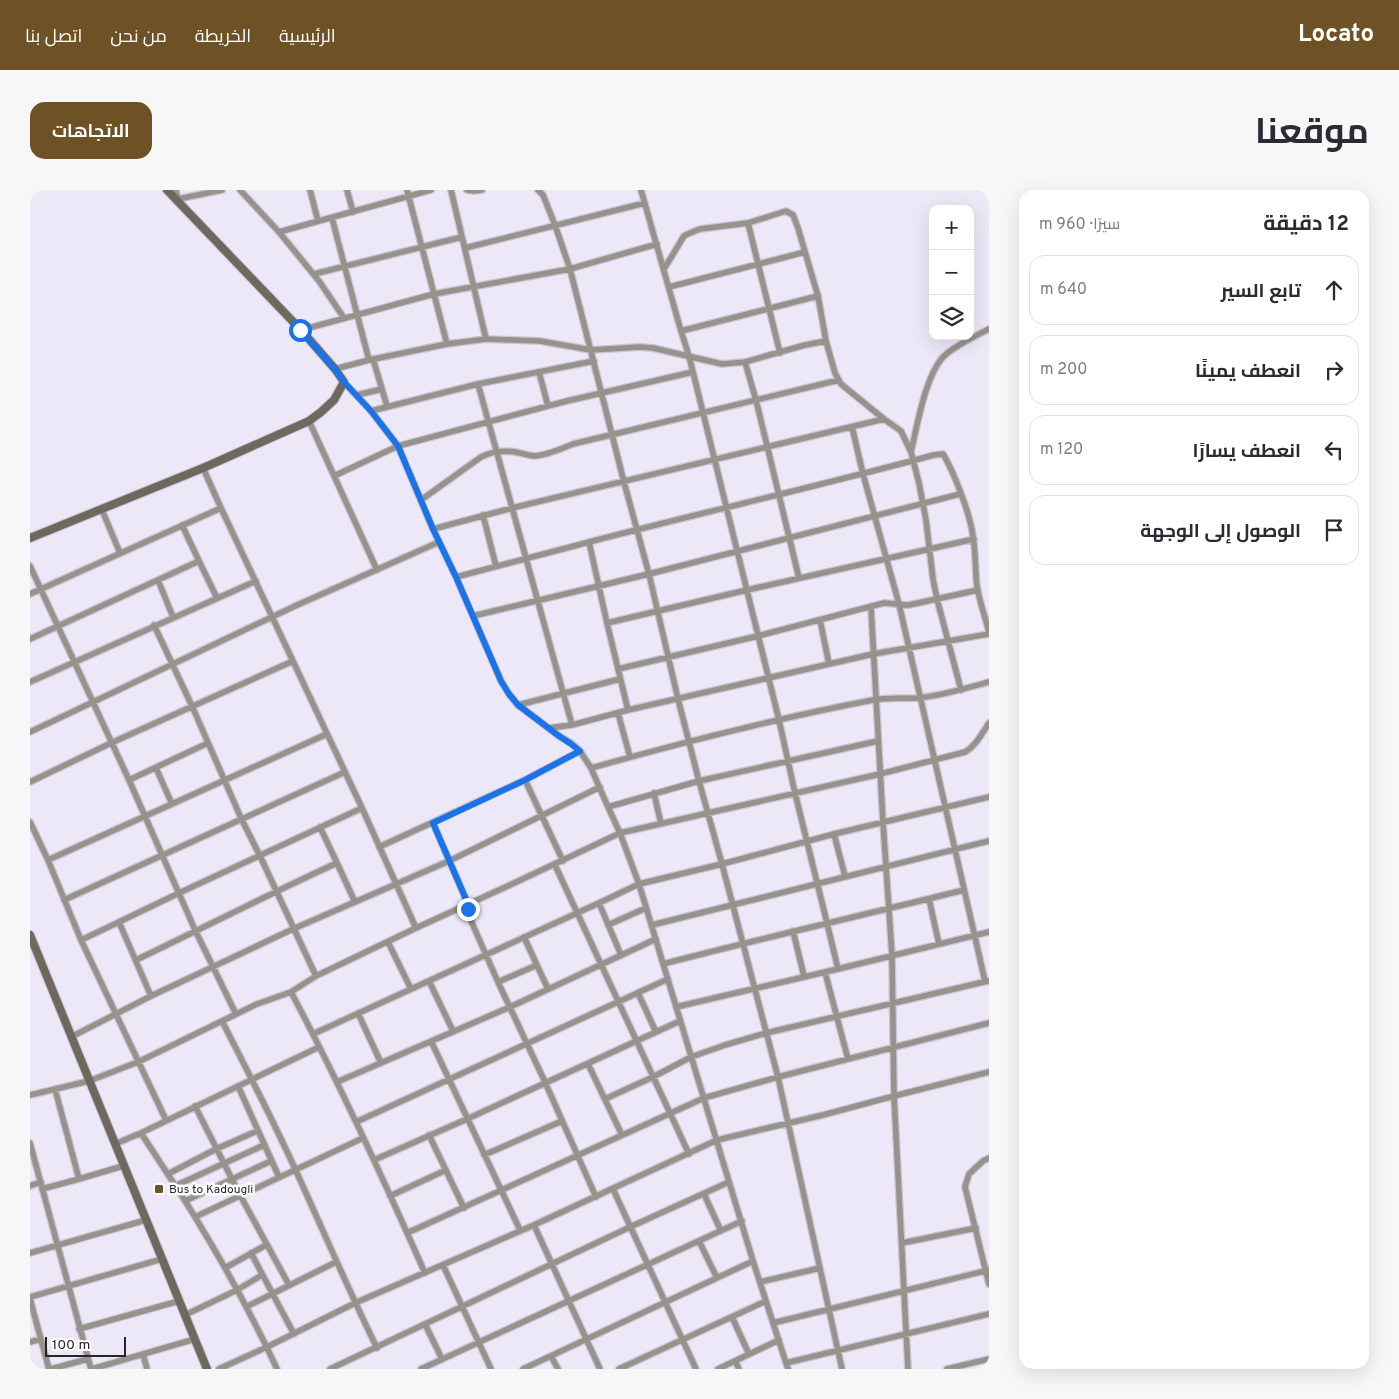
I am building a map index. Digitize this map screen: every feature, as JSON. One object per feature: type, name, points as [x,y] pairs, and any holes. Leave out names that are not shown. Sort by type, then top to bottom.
[{"type":"main road","points":[[30,538],[203,468],[309,421],[334,400],[344,382],[335,369],[300,330],[167,190]]},
{"type":"main road","points":[[30,935],[207,1369]]},
{"type":"street","points":[[176,190],[178,200],[222,190]]},
{"type":"street","points":[[240,190],[280,232],[314,274],[344,318]]},
{"type":"street","points":[[310,190],[318,221]]},
{"type":"street","points":[[347,190],[352,212]]},
{"type":"street","points":[[280,232],[352,212],[408,193],[430,190]]},
{"type":"street","points":[[451,190],[486,338]]},
{"type":"street","points":[[467,190],[474,192],[482,190]]},
{"type":"street","points":[[538,190],[543,195],[570,269],[649,574],[698,781],[733,904],[789,1122],[842,1369]]},
{"type":"street","points":[[641,190],[689,356],[838,969]]},
{"type":"street","points":[[408,193],[447,344]]},
{"type":"street","points":[[465,248],[645,203]]},
{"type":"street","points":[[664,269],[684,236],[690,232],[748,223],[781,212],[790,212],[794,218],[818,296],[826,341],[835,373],[844,387],[901,431],[911,452],[923,503],[937,599],[961,690]]},
{"type":"street","points":[[332,218],[358,315],[387,406]]},
{"type":"street","points":[[748,223],[780,353]]},
{"type":"street","points":[[314,274],[462,237]]},
{"type":"street","points":[[300,330],[434,294],[570,269],[657,244]]},
{"type":"street","points":[[669,287],[805,252]]},
{"type":"street","points":[[681,331],[818,296]]},
{"type":"street","points":[[911,452],[930,381],[940,362],[950,352],[989,329]]},
{"type":"street","points":[[335,369],[371,359],[486,338],[540,341],[591,350],[653,348],[722,364],[745,362],[826,341]]},
{"type":"street","points":[[371,411],[478,384],[594,361]]},
{"type":"street","points":[[745,362],[799,578]]},
{"type":"street","points":[[539,372],[548,406]]},
{"type":"street","points":[[334,476],[398,446],[548,406],[693,372]]},
{"type":"street","points":[[421,500],[488,454],[518,452],[534,456],[540,455],[573,444],[839,380]]},
{"type":"street","points":[[344,382],[371,411],[398,446],[501,681],[509,694],[518,705],[580,751],[600,787],[639,884],[753,1261],[787,1366],[838,1350],[989,1314]]},
{"type":"street","points":[[478,384],[572,725]]},
{"type":"street","points":[[356,395],[382,389]]},
{"type":"street","points":[[433,529],[483,515],[884,419]]},
{"type":"street","points":[[309,421],[376,570]]},
{"type":"street","points":[[605,1099],[691,1057],[766,1033],[987,981],[974,936],[899,604],[852,427]]},
{"type":"street","points":[[456,577],[726,507],[944,454],[970,520],[974,539],[978,590],[989,633],[873,654],[678,698],[572,725],[549,728]]},
{"type":"street","points":[[203,468],[416,928]]},
{"type":"street","points":[[473,616],[737,552],[960,494]]},
{"type":"street","points":[[30,594],[221,508]]},
{"type":"street","points":[[102,510],[120,553]]},
{"type":"street","points":[[483,515],[496,566]]},
{"type":"street","points":[[182,525],[217,598]]},
{"type":"street","points":[[607,623],[974,539]]},
{"type":"street","points":[[30,732],[272,617],[439,542]]},
{"type":"street","points":[[589,542],[628,710]]},
{"type":"street","points":[[30,639],[199,561]]},
{"type":"street","points":[[30,566],[129,780],[196,932],[236,1014]]},
{"type":"street","points":[[158,580],[173,617]]},
{"type":"street","points":[[30,682],[256,581]]},
{"type":"street","points":[[618,669],[887,603],[909,605],[978,590]]},
{"type":"street","points":[[871,607],[892,955],[894,1096],[908,1369]]},
{"type":"street","points":[[820,620],[829,664]]},
{"type":"street","points":[[154,626],[192,706],[241,818],[316,976]]},
{"type":"street","points":[[30,782],[111,742],[293,661]]},
{"type":"street","points":[[518,705],[620,679]]},
{"type":"street","points":[[591,768],[779,720],[876,699],[920,698],[989,682]]},
{"type":"street","points":[[618,713],[630,758]]},
{"type":"street","points":[[30,1095],[89,1081],[138,1062],[256,1004],[291,992],[316,976],[620,833],[935,761],[970,750],[989,722]]},
{"type":"street","points":[[48,860],[327,734]]},
{"type":"street","points":[[608,807],[698,781],[878,741]]},
{"type":"street","points":[[129,780],[208,743]]},
{"type":"street","points":[[379,847],[525,780],[580,751]]},
{"type":"street","points":[[156,768],[172,804]]},
{"type":"street","points":[[64,900],[345,772]]},
{"type":"street","points":[[525,780],[563,861]]},
{"type":"street","points":[[71,1037],[213,966],[448,861],[600,787]]},
{"type":"street","points":[[654,793],[661,824]]},
{"type":"street","points":[[313,1034],[639,884],[989,797]]},
{"type":"street","points":[[81,940],[362,808]]},
{"type":"street","points":[[30,822],[81,940],[166,1120]]},
{"type":"street","points":[[433,823],[468,904],[470,917],[486,955],[596,1196]]},
{"type":"street","points":[[320,827],[355,902]]},
{"type":"street","points":[[834,834],[845,876]]},
{"type":"street","points":[[652,925],[989,841]]},
{"type":"street","points":[[136,960],[337,863]]},
{"type":"street","points":[[555,865],[688,1154]]},
{"type":"street","points":[[663,964],[964,890]]},
{"type":"street","points":[[929,899],[939,944]]},
{"type":"street","points":[[599,903],[621,956]]},
{"type":"street","points":[[608,925],[646,908]]},
{"type":"street","points":[[119,922],[151,996]]},
{"type":"street","points":[[793,931],[804,976]]},
{"type":"street","points":[[676,1006],[989,932]]},
{"type":"street","points":[[524,937],[548,989]]},
{"type":"street","points":[[337,1082],[510,1007],[656,939]]},
{"type":"street","points":[[388,942],[411,989]]},
{"type":"street","points":[[498,982],[537,965]]},
{"type":"street","points":[[825,972],[848,1059]]},
{"type":"street","points":[[356,1122],[668,979]]},
{"type":"street","points":[[428,981],[453,1031]]},
{"type":"street","points":[[291,992],[337,1082],[425,1273]]},
{"type":"street","points":[[638,993],[656,1032]]},
{"type":"street","points":[[358,1013],[381,1063]]},
{"type":"street","points":[[222,1021],[252,1079],[377,1348]]},
{"type":"street","points":[[374,1160],[680,1021]]},
{"type":"street","points":[[407,1233],[704,1098],[989,1023]]},
{"type":"street","points":[[431,1041],[520,1230]]},
{"type":"street","points":[[115,1144],[319,1047]]},
{"type":"street","points":[[588,1064],[622,1135]]},
{"type":"street","points":[[219,1369],[355,1304],[717,1140],[989,1072]]},
{"type":"street","points":[[238,1086],[279,1177]]},
{"type":"street","points":[[55,1089],[79,1180]]},
{"type":"street","points":[[195,1106],[266,1245],[289,1285]]},
{"type":"street","points":[[484,1155],[562,1121]]},
{"type":"street","points":[[168,1174],[216,1149],[257,1131]]},
{"type":"street","points":[[141,1133],[176,1186],[225,1268],[277,1369]]},
{"type":"street","points":[[429,1135],[464,1208]]},
{"type":"street","points":[[195,1217],[363,1138]]},
{"type":"street","points":[[30,1143],[91,1369],[195,1339]]},
{"type":"street","points":[[176,1186],[264,1145]]},
{"type":"street","points":[[989,1158],[969,1174],[965,1187],[988,1271],[989,1284]]},
{"type":"street","points":[[185,1201],[272,1161]]},
{"type":"street","points":[[30,1186],[79,1180],[123,1166]]},
{"type":"street","points":[[390,1196],[446,1170]]},
{"type":"street","points":[[332,1369],[729,1182]]},
{"type":"street","points":[[613,1188],[696,1369]]},
{"type":"street","points":[[704,1194],[720,1231]]},
{"type":"street","points":[[30,1253],[146,1220]]},
{"type":"street","points":[[421,1369],[742,1221]]},
{"type":"street","points":[[534,1224],[600,1369]]},
{"type":"street","points":[[902,1242],[976,1228]]},
{"type":"street","points":[[699,1240],[716,1278]]},
{"type":"street","points":[[225,1268],[266,1245]]},
{"type":"street","points":[[251,1253],[294,1334]]},
{"type":"street","points":[[88,1359],[50,1369],[30,1298],[162,1259]]},
{"type":"street","points":[[523,1369],[753,1261]]},
{"type":"street","points":[[246,1307],[336,1262]]},
{"type":"street","points":[[443,1265],[491,1369]]},
{"type":"street","points":[[760,1282],[820,1268]]},
{"type":"street","points":[[773,1323],[988,1271]]},
{"type":"street","points":[[185,1315],[237,1290],[262,1275]]},
{"type":"street","points":[[79,1329],[179,1301]]},
{"type":"street","points":[[619,1369],[766,1301]]},
{"type":"street","points":[[732,1317],[749,1354]]},
{"type":"street","points":[[425,1324],[442,1359]]},
{"type":"street","points":[[30,1342],[41,1339]]},
{"type":"street","points":[[718,1369],[779,1340]]},
{"type":"street","points":[[143,1354],[147,1369]]},
{"type":"street","points":[[551,1356],[558,1369]]},
{"type":"street","points":[[947,1369],[989,1359]]},
{"type":"street","points":[[735,1361],[739,1369]]},
{"type":"place","name":"Bus to Kadougli","points":[[159,1189]]},
{"type":"route","points":[[300,330],[371,411],[398,446],[501,681],[509,694],[518,705],[580,751],[525,780],[433,823],[468,904],[468,909]]}]
